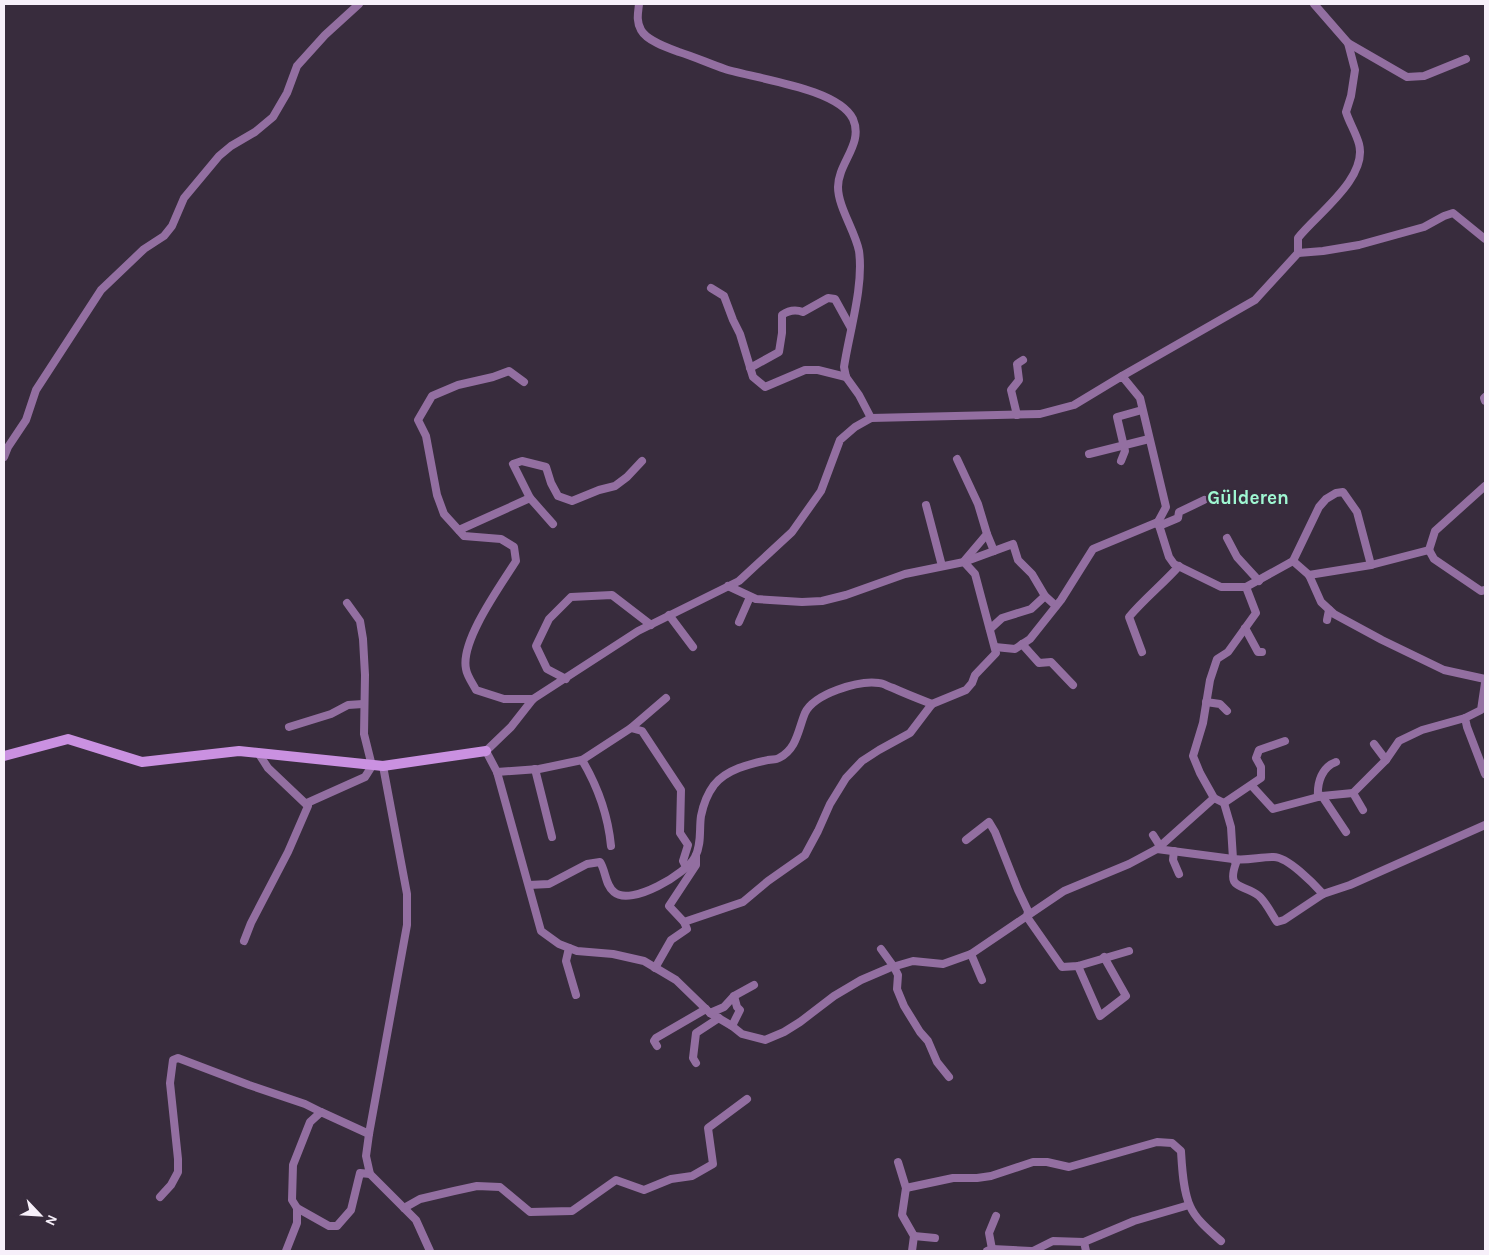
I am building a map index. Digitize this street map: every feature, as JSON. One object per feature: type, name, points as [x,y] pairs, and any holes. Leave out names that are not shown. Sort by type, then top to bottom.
[{"type":"street","points":[[4,457],[8,447],[26,420],[36,390],[101,290],[144,248],[164,236],[172,226],[184,198],[220,156],[231,146],[255,132],[273,118],[287,93],[297,66],[359,4]]},
{"type":"street","points":[[639,4],[637,18],[641,31],[658,44],[726,69],[805,89],[836,103],[848,111],[853,120],[856,133],[854,145],[840,173],[838,188],[858,251],[859,277],[844,367],[846,377],[859,395],[871,418]]},
{"type":"street","points":[[1314,4],[1348,43],[1407,77],[1424,76],[1466,59]]},
{"type":"street","points":[[4,756],[68,739],[142,762],[239,751],[383,766],[486,751],[511,728],[533,699],[638,631],[739,581],[792,532],[821,491],[840,440],[855,427],[871,418],[1040,414],[1074,405],[1255,300],[1298,253],[1298,238],[1308,225],[1346,187],[1358,168],[1359,145],[1346,112],[1351,96],[1355,70],[1348,43]]},
{"type":"street","points":[[1298,253],[1359,246],[1424,227],[1453,213],[1485,240]]},
{"type":"street","points":[[711,288],[724,296],[740,334],[753,377],[765,387],[805,370],[818,370],[846,377]]},
{"type":"street","points":[[750,368],[779,352],[782,315],[786,312],[796,309],[803,312],[828,298],[834,299],[851,328]]},
{"type":"street","points":[[1017,415],[1011,390],[1019,380],[1017,364],[1023,360]]},
{"type":"street","points":[[524,382],[509,370],[493,377],[458,385],[432,396],[418,420],[426,436],[437,495],[444,514],[464,536],[501,539],[514,547],[516,561],[478,622],[467,650],[466,669],[476,690],[504,699],[533,699]]},
{"type":"street","points":[[1122,376],[1140,398],[1166,507],[1158,524],[1169,557],[1174,564],[1221,587],[1246,587],[1293,561],[1319,507],[1326,499],[1336,493],[1343,492],[1356,512],[1371,565]]},
{"type":"street","points":[[1121,462],[1126,451],[1117,417],[1142,410]]},
{"type":"street","points":[[1090,454],[1149,439]]},
{"type":"street","points":[[956,459],[978,504],[994,551]]},
{"type":"street","points":[[553,524],[530,498],[513,464],[522,461],[546,467],[558,496],[572,501],[598,490],[615,486],[628,477],[642,460]]},
{"type":"street","points":[[1485,486],[1435,531],[1429,550],[1434,559],[1480,591],[1485,590]]},
{"type":"street","points":[[459,530],[530,498]]},
{"type":"street","points":[[995,646],[1015,649],[1030,639],[1056,606],[1093,549],[1178,518],[1179,512],[1204,500]]},
{"type":"street","points":[[926,505],[942,566]]},
{"type":"street","points":[[964,562],[987,534]]},
{"type":"street","points":[[1227,538],[1237,557],[1259,580]]},
{"type":"street","points":[[728,586],[756,599],[802,602],[822,600],[846,595],[905,574],[964,562],[1013,544],[1018,560],[1032,574],[1044,596],[1056,606]]},
{"type":"street","points":[[1309,576],[1371,565],[1429,550]]},
{"type":"street","points":[[1252,786],[1273,809],[1320,796],[1353,793],[1386,760],[1399,742],[1422,730],[1465,718],[1481,710],[1485,681],[1444,670],[1382,640],[1329,610],[1321,602],[1309,576],[1293,561]]},
{"type":"street","points":[[684,922],[743,902],[805,855],[830,804],[846,778],[862,761],[910,733],[932,704],[966,690],[972,683],[975,675],[996,653],[975,574],[964,562]]},
{"type":"street","points":[[1142,652],[1129,618],[1142,602],[1163,584],[1179,566]]},
{"type":"street","points":[[1246,587],[1256,613],[1228,652],[1217,659],[1210,680],[1203,723],[1193,756],[1214,798],[1224,803],[1231,827],[1233,859],[1236,863],[1233,879],[1236,885],[1259,896],[1277,922],[1284,920],[1323,894],[1475,829],[1484,829]]},
{"type":"street","points":[[566,679],[547,669],[536,646],[549,620],[571,597],[612,595],[650,625]]},
{"type":"street","points":[[990,629],[1002,618],[1031,609],[1044,596]]},
{"type":"street","points":[[739,622],[750,597]]},
{"type":"street","points":[[307,803],[365,778],[372,766],[364,734],[363,639],[360,621],[347,603]]},
{"type":"street","points":[[1327,620],[1329,610]]},
{"type":"street","points":[[669,616],[693,647]]},
{"type":"street","points":[[1245,628],[1258,652],[1262,652]]},
{"type":"street","points":[[1022,644],[1039,663],[1051,662],[1073,685]]},
{"type":"street","points":[[654,968],[671,940],[686,929],[684,922],[669,906],[696,866],[701,817],[713,787],[725,774],[778,759],[794,745],[809,706],[834,690],[879,683],[932,704]]},
{"type":"street","points":[[497,772],[535,769],[582,760],[632,728],[666,698]]},
{"type":"street","points":[[1206,702],[1220,704],[1227,711]]},
{"type":"street","points":[[289,727],[331,714],[348,706],[363,704]]},
{"type":"street","points":[[1465,718],[1485,774]]},
{"type":"street","points":[[632,728],[642,731],[681,790],[680,833],[688,845],[683,861],[686,867]]},
{"type":"street","points":[[1224,803],[1252,786],[1261,778],[1261,768],[1256,758],[1259,750],[1285,741]]},
{"type":"street","points":[[1374,744],[1386,760]]},
{"type":"street","points":[[486,751],[497,772],[541,931],[559,944],[576,951],[613,954],[644,962],[676,980],[708,1011],[742,1034],[765,1040],[784,1032],[834,996],[861,980],[913,961],[943,964],[971,954],[1027,918],[1064,891],[1129,864],[1158,848],[1214,798]]},
{"type":"street","points":[[244,941],[307,809],[307,803],[268,768],[260,754]]},
{"type":"street","points":[[582,760],[591,776],[606,814],[611,846]]},
{"type":"street","points":[[1336,762],[1324,769],[1318,787],[1320,796],[1346,832]]},
{"type":"street","points":[[383,766],[406,894],[406,925],[366,1156],[370,1174],[416,1220],[430,1251]]},
{"type":"street","points":[[535,769],[552,837]]},
{"type":"street","points":[[1353,793],[1363,810]]},
{"type":"street","points":[[966,840],[989,822],[1028,911],[1027,918],[1062,967],[1078,966],[1129,950]]},
{"type":"street","points":[[1153,835],[1158,848]]},
{"type":"street","points":[[1158,848],[1244,860],[1275,856],[1307,876],[1323,894]]},
{"type":"street","points":[[1174,851],[1173,860],[1179,874]]},
{"type":"street","points":[[529,885],[549,884],[587,864],[600,862],[604,868],[608,885],[614,892],[623,896],[634,895],[648,891],[661,884],[686,867],[696,856]]},
{"type":"street","points":[[569,948],[566,961],[576,996]]},
{"type":"street","points":[[882,949],[898,975],[897,989],[904,1006],[920,1032],[928,1041],[937,1062],[949,1078]]},
{"type":"street","points":[[971,954],[982,980]]},
{"type":"street","points":[[1078,966],[1100,1016],[1126,996],[1104,958]]},
{"type":"street","points":[[657,1046],[654,1041],[656,1038],[708,1011],[724,1007],[734,996],[754,985]]},
{"type":"street","points":[[732,1026],[740,1010],[737,1007],[734,996]]},
{"type":"street","points":[[696,1063],[693,1058],[696,1033],[719,1018]]},
{"type":"street","points":[[160,1197],[171,1185],[178,1172],[170,1083],[173,1060],[178,1058],[305,1104],[369,1134]]},
{"type":"street","points":[[404,1208],[420,1199],[485,1186],[500,1187],[530,1212],[572,1211],[616,1180],[644,1190],[671,1179],[692,1176],[713,1164],[708,1128],[747,1099]]},
{"type":"street","points":[[321,1112],[310,1122],[293,1165],[292,1200],[297,1208],[329,1226],[337,1226],[350,1210],[360,1173],[370,1174]]},
{"type":"street","points":[[906,1188],[953,1178],[991,1176],[1032,1162],[1047,1162],[1069,1167],[1157,1142],[1172,1143],[1181,1152],[1189,1205],[1196,1216],[1220,1241]]},
{"type":"street","points":[[898,1162],[906,1188],[902,1215],[914,1236],[912,1251]]},
{"type":"street","points":[[996,1216],[989,1233],[989,1250],[1032,1251],[1053,1241],[1084,1242],[1134,1221],[1189,1205]]},
{"type":"street","points":[[286,1251],[297,1223],[297,1208]]},
{"type":"street","points":[[914,1236],[935,1238]]},
{"type":"street","points":[[1084,1242],[1086,1251]]},
{"type":"district","name":"Gülderen","points":[[1248,497]]}]
